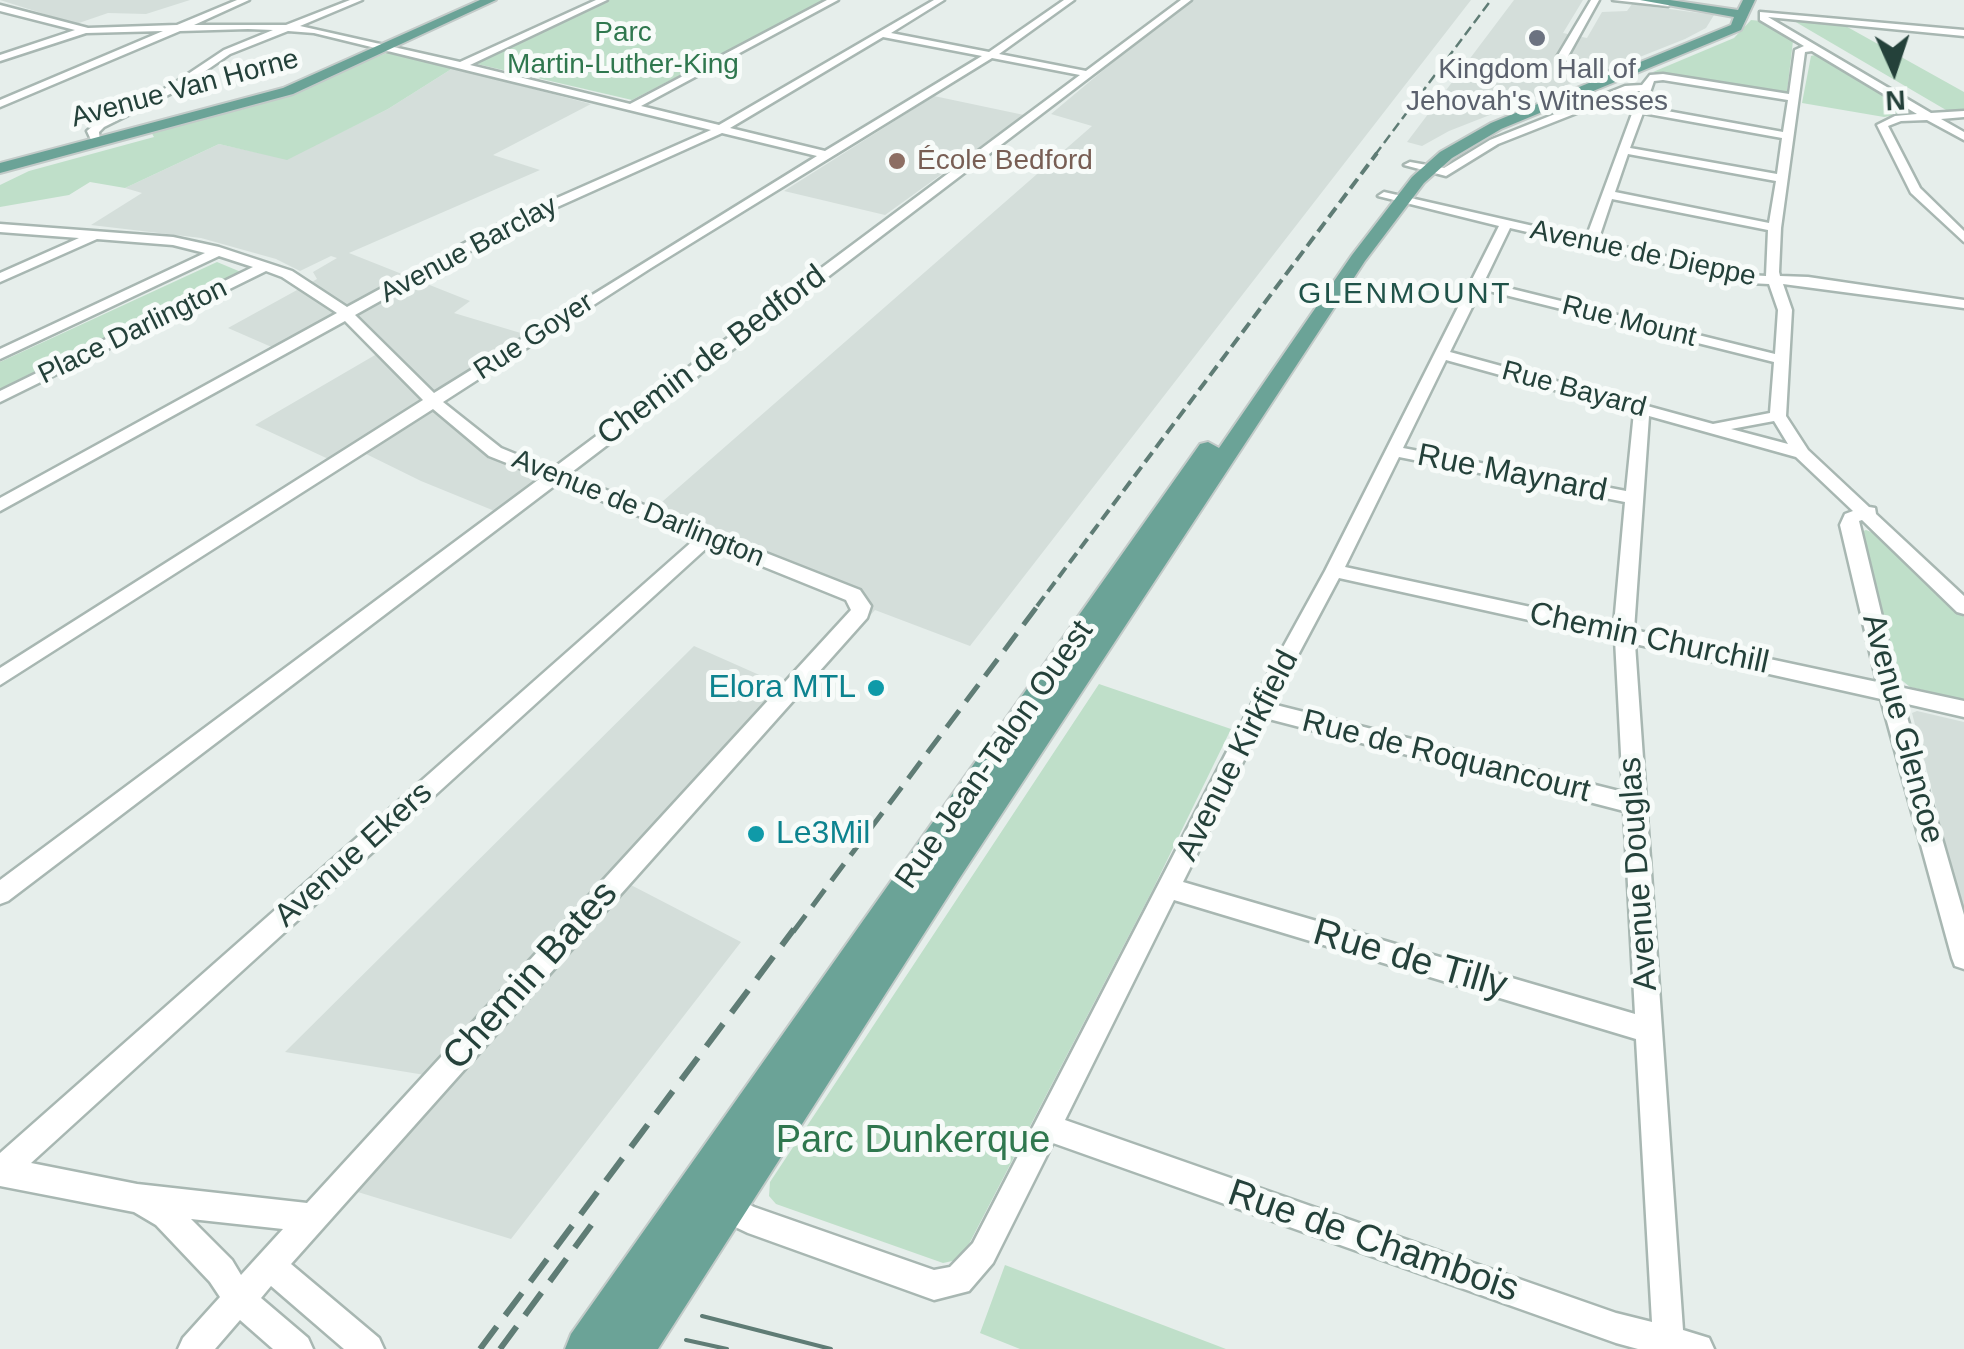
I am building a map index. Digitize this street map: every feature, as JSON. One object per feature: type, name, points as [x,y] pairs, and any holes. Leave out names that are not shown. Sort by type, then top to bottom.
[{"type":"main road","name":"Avenue Van Horne","points":[[0,168],[288,91],[490,0]]},
{"type":"main road","points":[[1646,0],[1746,9]]},
{"type":"main road","points":[[1722,32],[1731,7]]},
{"type":"main road","name":"Rue Jean-Talon Ouest","points":[[586,1349],[711,1200],[948,869],[1358,260],[1394,198],[1419,167],[1542,106],[1736,26],[1746,9]]},
{"type":"main road","name":"Rue Jean-Talon Ouest","points":[[633,1349],[711,1200]]},
{"type":"street","points":[[0,104],[246,0]]},
{"type":"street","points":[[127,132],[125,120],[227,52],[358,0]]},
{"type":"street","points":[[287,28],[369,0]]},
{"type":"street","points":[[462,66],[603,0]]},
{"type":"street","points":[[632,107],[834,0]]},
{"type":"street","name":"Avenue Barclay","points":[[0,505],[524,217],[656,162],[721,129],[940,0]]},
{"type":"street","name":"Rue Goyer","points":[[0,678],[432,401],[992,55],[1070,0]]},
{"type":"street","name":"Chemin de Bedford","points":[[0,894],[1187,0]]},
{"type":"street","points":[[1595,0],[1562,58],[1614,78]]},
{"type":"street","points":[[1617,0],[1668,2]]},
{"type":"street","points":[[1852,6],[1853,22]]},
{"type":"street","points":[[0,8],[84,30],[287,28],[384,46],[828,155]]},
{"type":"street","points":[[1746,9],[1772,17],[1964,125]]},
{"type":"street","points":[[1772,17],[1964,33]]},
{"type":"street","points":[[1772,17],[1812,48],[1964,137]]},
{"type":"street","points":[[0,58],[84,30]]},
{"type":"street","points":[[882,34],[1088,74]]},
{"type":"street","points":[[1812,48],[1800,50],[1776,228],[1772,272],[1785,310],[1778,416],[1802,453],[1869,512],[1964,607]]},
{"type":"street","points":[[1590,244],[1644,88],[1656,76],[1794,98]]},
{"type":"street","points":[[1419,167],[1446,172],[1487,145],[1629,88],[1644,88]]},
{"type":"street","points":[[1595,101],[1789,136]]},
{"type":"street","points":[[96,140],[94,130],[100,125],[148,106]]},
{"type":"street","points":[[1964,114],[1890,120],[1882,125],[1914,190],[1964,238]]},
{"type":"street","points":[[1624,150],[1782,180]]},
{"type":"street","points":[[1607,194],[1776,228]]},
{"type":"street","name":"Avenue de Dieppe","points":[[1394,198],[1775,282],[1808,281],[1964,304]]},
{"type":"street","name":"Avenue Kirkfield","points":[[711,1200],[934,1285],[958,1280],[983,1254],[1171,890],[1259,709],[1334,570],[1506,224]]},
{"type":"street","name":"Avenue de Darlington","points":[[0,228],[173,240],[266,266],[317,290],[432,401],[496,452],[860,601]]},
{"type":"street","points":[[0,278],[100,232]]},
{"type":"street","name":"Place Darlington","points":[[0,355],[220,251]]},
{"type":"street","name":"Place Darlington","points":[[0,397],[266,266]]},
{"type":"street","name":"Rue Mount","points":[[1476,284],[1782,360]]},
{"type":"street","name":"Rue Bayard","points":[[1440,354],[1802,453]]},
{"type":"street","name":"Avenue Douglas","points":[[1642,408],[1624,634],[1668,1340]]},
{"type":"street","name":"Rue Bayard","points":[[1707,427],[1778,416]]},
{"type":"street","name":"Rue Maynard","points":[[1392,451],[1633,498]]},
{"type":"street","name":"Avenue Glencoe","points":[[1869,512],[1856,515],[1849,524],[1890,692],[1964,958]]},
{"type":"street","name":"Avenue Ekers","points":[[0,1171],[707,538]]},
{"type":"street","name":"Chemin Churchill","points":[[1334,570],[1964,709]]},
{"type":"street","name":"Chemin Bates","points":[[194,1349],[860,613],[860,601]]},
{"type":"street","name":"Rue de Roquancourt","points":[[1259,709],[1633,804]]},
{"type":"street","name":"Rue de Tilly","points":[[1171,890],[1649,1030]]},
{"type":"street","name":"Rue de Chambois","points":[[1050,1128],[1616,1328],[1698,1349]]},
{"type":"street","points":[[0,1171],[137,1198],[310,1218]]},
{"type":"street","points":[[137,1198],[166,1215],[222,1271],[239,1299],[297,1349]]},
{"type":"street","points":[[270,1266],[368,1349]]},
{"type":"shaded area","points":[[0,0],[190,0],[146,14],[108,13],[76,24]]},
{"type":"shaded area","points":[[1187,0],[1471,0],[970,646],[875,610],[629,884],[741,942],[511,1239],[348,1189],[437,1077],[285,1052],[694,646],[791,689],[862,605],[647,515],[1092,126],[1051,114]]},
{"type":"shaded area","points":[[1514,0],[1583,0],[1563,33],[1587,38],[1602,12],[1627,11],[1632,4],[1714,15],[1706,28],[1685,39],[1607,70],[1596,67],[1585,71],[1592,75],[1449,131],[1422,146],[1407,142]]},
{"type":"shaded area","points":[[453,68],[591,104],[493,155],[540,170],[349,253],[470,301],[454,313],[534,337],[433,401],[480,440],[552,477],[502,514],[358,450],[337,463],[255,425],[382,351],[348,316],[283,352],[228,328],[317,279],[313,272],[337,258],[331,256],[300,271],[276,259],[201,238],[91,225],[142,193],[125,188],[219,144],[287,159],[388,109]]},
{"type":"shaded area","name":"École Bedford","points":[[934,96],[1024,115],[885,215],[784,191]]},
{"type":"shaded area","points":[[1912,713],[1964,722],[1964,916]]},
{"type":"green space","name":"Parc Martin-Luther-King","points":[[610,0],[826,0],[632,100],[477,64],[522,38]]},
{"type":"green space","points":[[1751,20],[1761,21],[1793,41],[1787,92],[1653,72],[1734,38]]},
{"type":"green space","points":[[1794,21],[1842,24],[1964,92],[1964,111],[1946,110]]},
{"type":"green space","points":[[389,52],[453,68],[388,109],[287,160],[219,144],[125,188],[90,182],[69,195],[0,207],[0,185],[29,171],[154,137],[151,132],[251,107]]},
{"type":"green space","points":[[1811,56],[1912,113],[1884,117],[1802,103]]},
{"type":"green space","points":[[217,262],[241,272],[0,390],[0,362]]},
{"type":"green space","points":[[1866,530],[1879,535],[1964,617],[1964,700],[1910,687],[1899,678],[1857,533]]},
{"type":"green space","name":"Parc Dunkerque","points":[[1099,684],[1231,729],[1153,889],[969,1244],[957,1260],[943,1263],[776,1204],[769,1196],[770,1182]]},
{"type":"green space","points":[[1005,1265],[1226,1349],[1020,1349],[980,1333]]},
{"type":"tram line","points":[[702,1316],[831,1349]]},
{"type":"tram line","points":[[686,1340],[727,1349]]},
{"type":"railway","points":[[1375,155],[1491,0]]},
{"type":"railway","points":[[1037,606],[1377,153]]},
{"type":"railway","points":[[793,932],[1039,604]]},
{"type":"railway","points":[[480,1349],[794,929]]},
{"type":"railway","points":[[500,1349],[595,1220]]},
{"type":"place","name":"Kingdom Hall of Jehovah's Witnesses","points":[[1537,38]]},
{"type":"place","name":"École Bedford","points":[[897,161]]},
{"type":"place","name":"Elora MTL","points":[[876,688]]},
{"type":"place","name":"Le3Mil","points":[[756,834]]},
{"type":"district","name":"GLENMOUNT","points":[[1405,295]]}]
